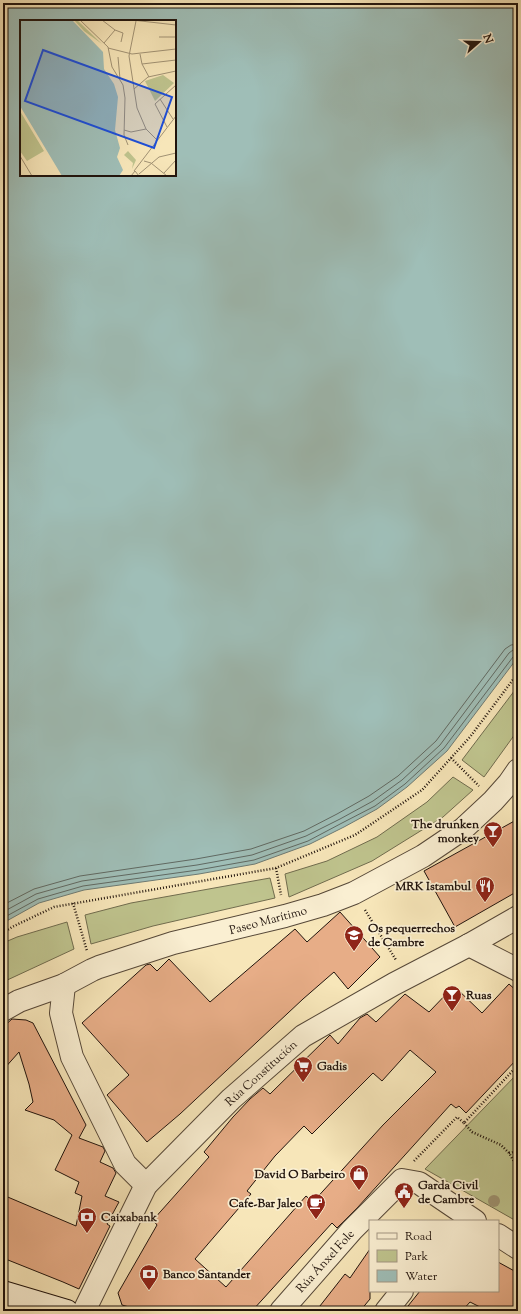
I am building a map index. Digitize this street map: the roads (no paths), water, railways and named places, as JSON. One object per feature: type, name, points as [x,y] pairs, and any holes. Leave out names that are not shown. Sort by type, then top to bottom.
[{"type":"street","name":"Paseo Marítimo","points":[[3,1010],[19,1001],[64,985],[92,970],[173,944],[285,916],[354,894],[423,856],[463,829],[515,780]]},
{"type":"street","name":"Rúa Constitución","points":[[84,1311],[146,1185],[231,1099],[303,1036],[407,977],[469,945],[518,917]]},
{"type":"street","points":[[469,945],[518,970]]},
{"type":"street","points":[[64,985],[62,1013],[72,1057],[126,1164],[146,1185]]},
{"type":"street","name":"Rúa Ánxel Fole","points":[[280,1311],[352,1230],[402,1180],[419,1183],[466,1219]]},
{"type":"street","points":[[499,1236],[518,1248]]},
{"type":"street","points":[[3,1292],[67,1311]]},
{"type":"street","points":[[386,1311],[401,1292]]},
{"type":"water","points":[[3,3],[518,3],[518,657],[447,751],[407,787],[377,809],[344,827],[310,844],[255,864],[199,874],[84,890],[39,903],[3,923]]},
{"type":"place","name":"The drunken monkey","points":[[493,848]]},
{"type":"place","name":"MRK Istambul","points":[[485,903]]},
{"type":"place","name":"Os pequerrechos de Cambre","points":[[354,952]]},
{"type":"place","name":"Ruas","points":[[452,1012]]},
{"type":"place","name":"Gadis","points":[[303,1083]]},
{"type":"place","name":"David O Barbeiro","points":[[359,1191]]},
{"type":"place","name":"Garda Civil de Cambre","points":[[404,1209]]},
{"type":"place","name":"Cafe-Bar Jaleo","points":[[316,1220]]},
{"type":"place","name":"Caixabank","points":[[87,1234]]},
{"type":"place","name":"Banco Santander","points":[[149,1291]]}]
